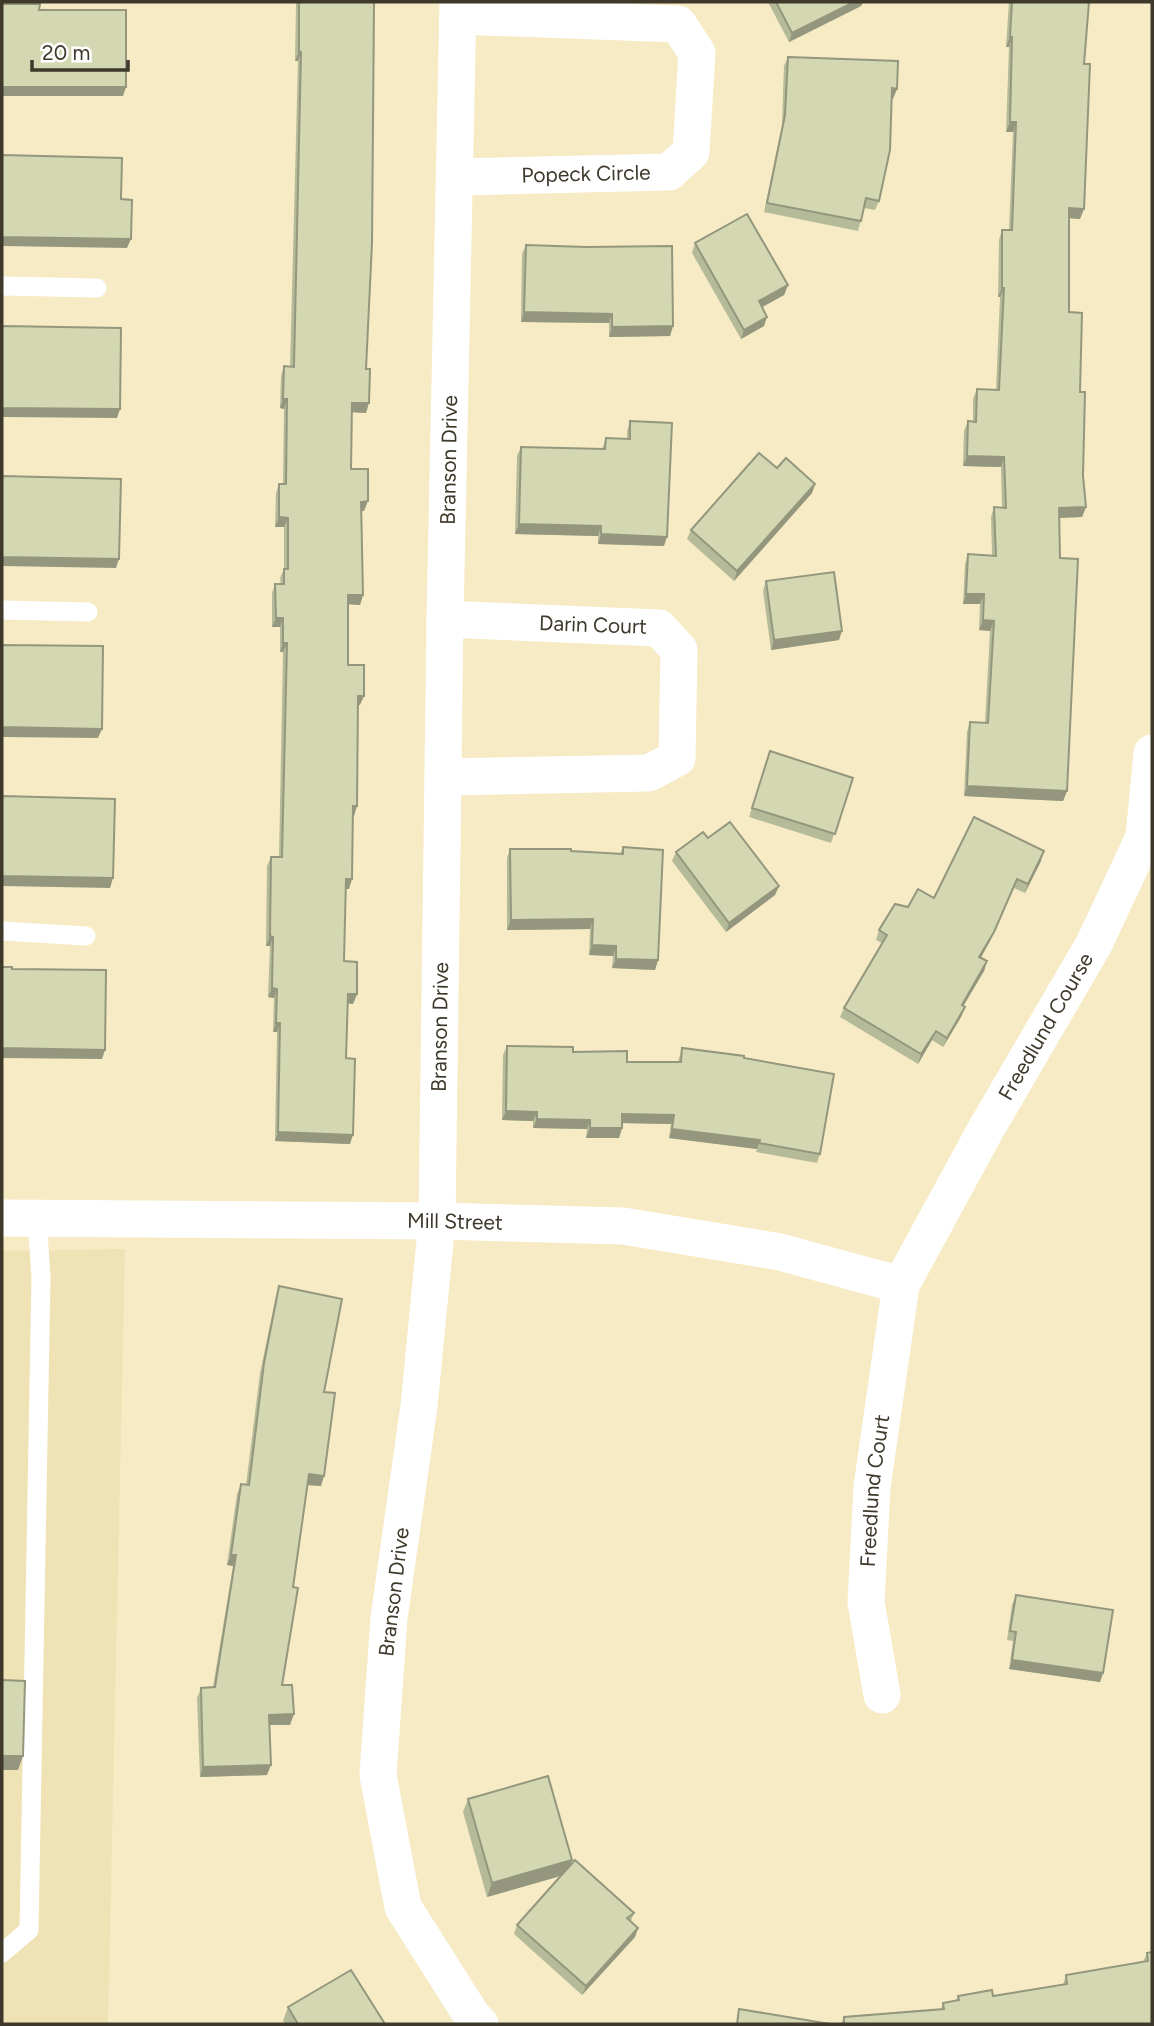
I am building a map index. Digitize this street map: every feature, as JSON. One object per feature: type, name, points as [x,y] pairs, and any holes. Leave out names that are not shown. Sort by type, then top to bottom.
[{"type":"street","name":"Popeck Circle","points":[[455,177],[668,172],[691,152],[697,52],[678,24],[458,9]]},
{"type":"street","name":"Branson Drive","points":[[458,9],[437,1220],[419,1406],[389,1618],[378,1775],[403,1907],[472,2016],[480,2024]]},
{"type":"street","name":"Darin Court","points":[[443,777],[649,773],[677,758],[679,677],[679,650],[659,628],[446,619]]},
{"type":"street","name":"Freedlund Course","points":[[901,1285],[986,1129],[1094,944],[1148,839],[1152,753]]},
{"type":"street","name":"Mill Street","points":[[20,1218],[437,1220],[623,1226],[780,1252],[901,1285]]},
{"type":"street","name":"Freedlund Court","points":[[882,1695],[866,1602],[871,1500],[901,1285]]},
{"type":"lane","points":[[2,286],[97,288]]},
{"type":"lane","points":[[2,610],[88,612]]},
{"type":"lane","points":[[2,931],[86,936]]},
{"type":"lane","points":[[2,1953],[29,1930],[41,1277],[20,1218]]},
{"type":"shaded area","points":[[125,1249],[108,2024],[2,2024],[2,1251]]},
{"type":"building","points":[[299,2],[374,2],[372,243],[366,369],[370,369],[369,403],[352,403],[351,469],[368,469],[368,501],[361,502],[363,595],[348,595],[348,665],[364,665],[364,696],[358,696],[357,806],[353,806],[352,879],[346,879],[344,961],[357,962],[357,994],[348,994],[346,1058],[355,1059],[353,1135],[278,1132],[280,1023],[276,1023],[277,989],[272,988],[271,857],[282,857],[287,643],[283,643],[283,618],[276,618],[275,584],[284,584],[284,569],[288,569],[288,518],[279,517],[279,484],[286,484],[287,399],[283,399],[284,366],[294,367],[301,52]]},
{"type":"building","points":[[776,2],[854,2],[792,33]]},
{"type":"building","points":[[1012,2],[1089,2],[1084,64],[1090,64],[1084,209],[1069,208],[1069,312],[1082,313],[1080,392],[1085,392],[1083,476],[1086,507],[1059,508],[1060,558],[1078,559],[1067,791],[967,786],[970,722],[988,723],[994,621],[983,620],[984,594],[966,594],[968,554],[996,556],[994,507],[1006,508],[1004,457],[967,456],[968,421],[976,422],[977,389],[999,390],[1004,288],[1002,230],[1012,230],[1016,122],[1010,122]]},
{"type":"building","points":[[2,4],[40,4],[39,10],[126,10],[126,87],[2,87]]},
{"type":"building","points":[[788,57],[898,61],[897,89],[892,88],[890,150],[879,201],[866,198],[861,221],[767,203],[785,115]]},
{"type":"building","points":[[2,155],[122,158],[121,199],[132,200],[131,239],[2,237]]},
{"type":"building","points":[[747,214],[788,285],[759,301],[767,317],[744,330],[695,243]]},
{"type":"building","points":[[526,245],[672,246],[673,326],[612,327],[612,314],[524,312]]},
{"type":"building","points":[[2,326],[121,328],[120,409],[2,408]]},
{"type":"building","points":[[630,421],[672,423],[667,537],[601,534],[601,526],[519,524],[521,447],[605,449],[606,438],[630,439]]},
{"type":"building","points":[[759,453],[777,468],[786,458],[815,484],[737,571],[691,530]]},
{"type":"building","points":[[2,476],[121,479],[119,559],[2,557]]},
{"type":"building","points":[[834,572],[842,631],[774,640],[766,581]]},
{"type":"building","points":[[2,645],[103,646],[102,729],[2,727]]},
{"type":"building","points":[[770,751],[853,778],[835,834],[752,808]]},
{"type":"building","points":[[2,796],[115,799],[113,878],[2,876]]},
{"type":"building","points":[[974,817],[1044,851],[1028,884],[1017,879],[994,932],[979,957],[987,961],[947,1038],[936,1031],[921,1054],[844,1008],[887,935],[879,930],[895,904],[908,907],[918,889],[934,898]]},
{"type":"building","points":[[730,822],[779,886],[729,923],[676,852],[703,832],[708,838]]},
{"type":"building","points":[[623,847],[663,850],[658,960],[616,959],[616,946],[592,945],[593,919],[511,920],[510,849],[571,849],[623,854]]},
{"type":"building","points":[[2,967],[106,970],[105,1050],[2,1048]]},
{"type":"building","points":[[507,1046],[573,1047],[573,1052],[627,1051],[627,1062],[681,1062],[682,1048],[744,1056],[834,1074],[820,1154],[759,1143],[760,1140],[672,1129],[674,1115],[622,1114],[622,1128],[590,1128],[590,1120],[537,1119],[537,1112],[506,1111]]},
{"type":"building","points":[[279,1286],[342,1299],[324,1392],[335,1393],[324,1476],[309,1474],[293,1587],[298,1588],[282,1685],[292,1685],[294,1714],[269,1715],[271,1765],[203,1767],[201,1688],[215,1687],[236,1555],[231,1555],[241,1484],[249,1485],[264,1363]]},
{"type":"building","points":[[1016,1595],[1113,1610],[1103,1673],[1012,1660],[1016,1632],[1010,1631]]},
{"type":"building","points":[[2,1680],[25,1681],[23,1756],[2,1756]]},
{"type":"building","points":[[548,1776],[572,1860],[492,1883],[468,1799]]},
{"type":"building","points":[[575,1860],[634,1913],[627,1918],[638,1928],[586,1986],[517,1925]]},
{"type":"building","points":[[1152,1952],[1152,2024],[844,2024],[844,2017],[944,2009],[943,2003],[959,2000],[958,1996],[992,1990],[993,1996],[1067,1984],[1066,1975],[1148,1961],[1147,1953]]},
{"type":"building","points":[[351,1970],[385,2024],[298,2024],[288,2007]]},
{"type":"building","points":[[739,2009],[830,2024],[737,2024]]}]
